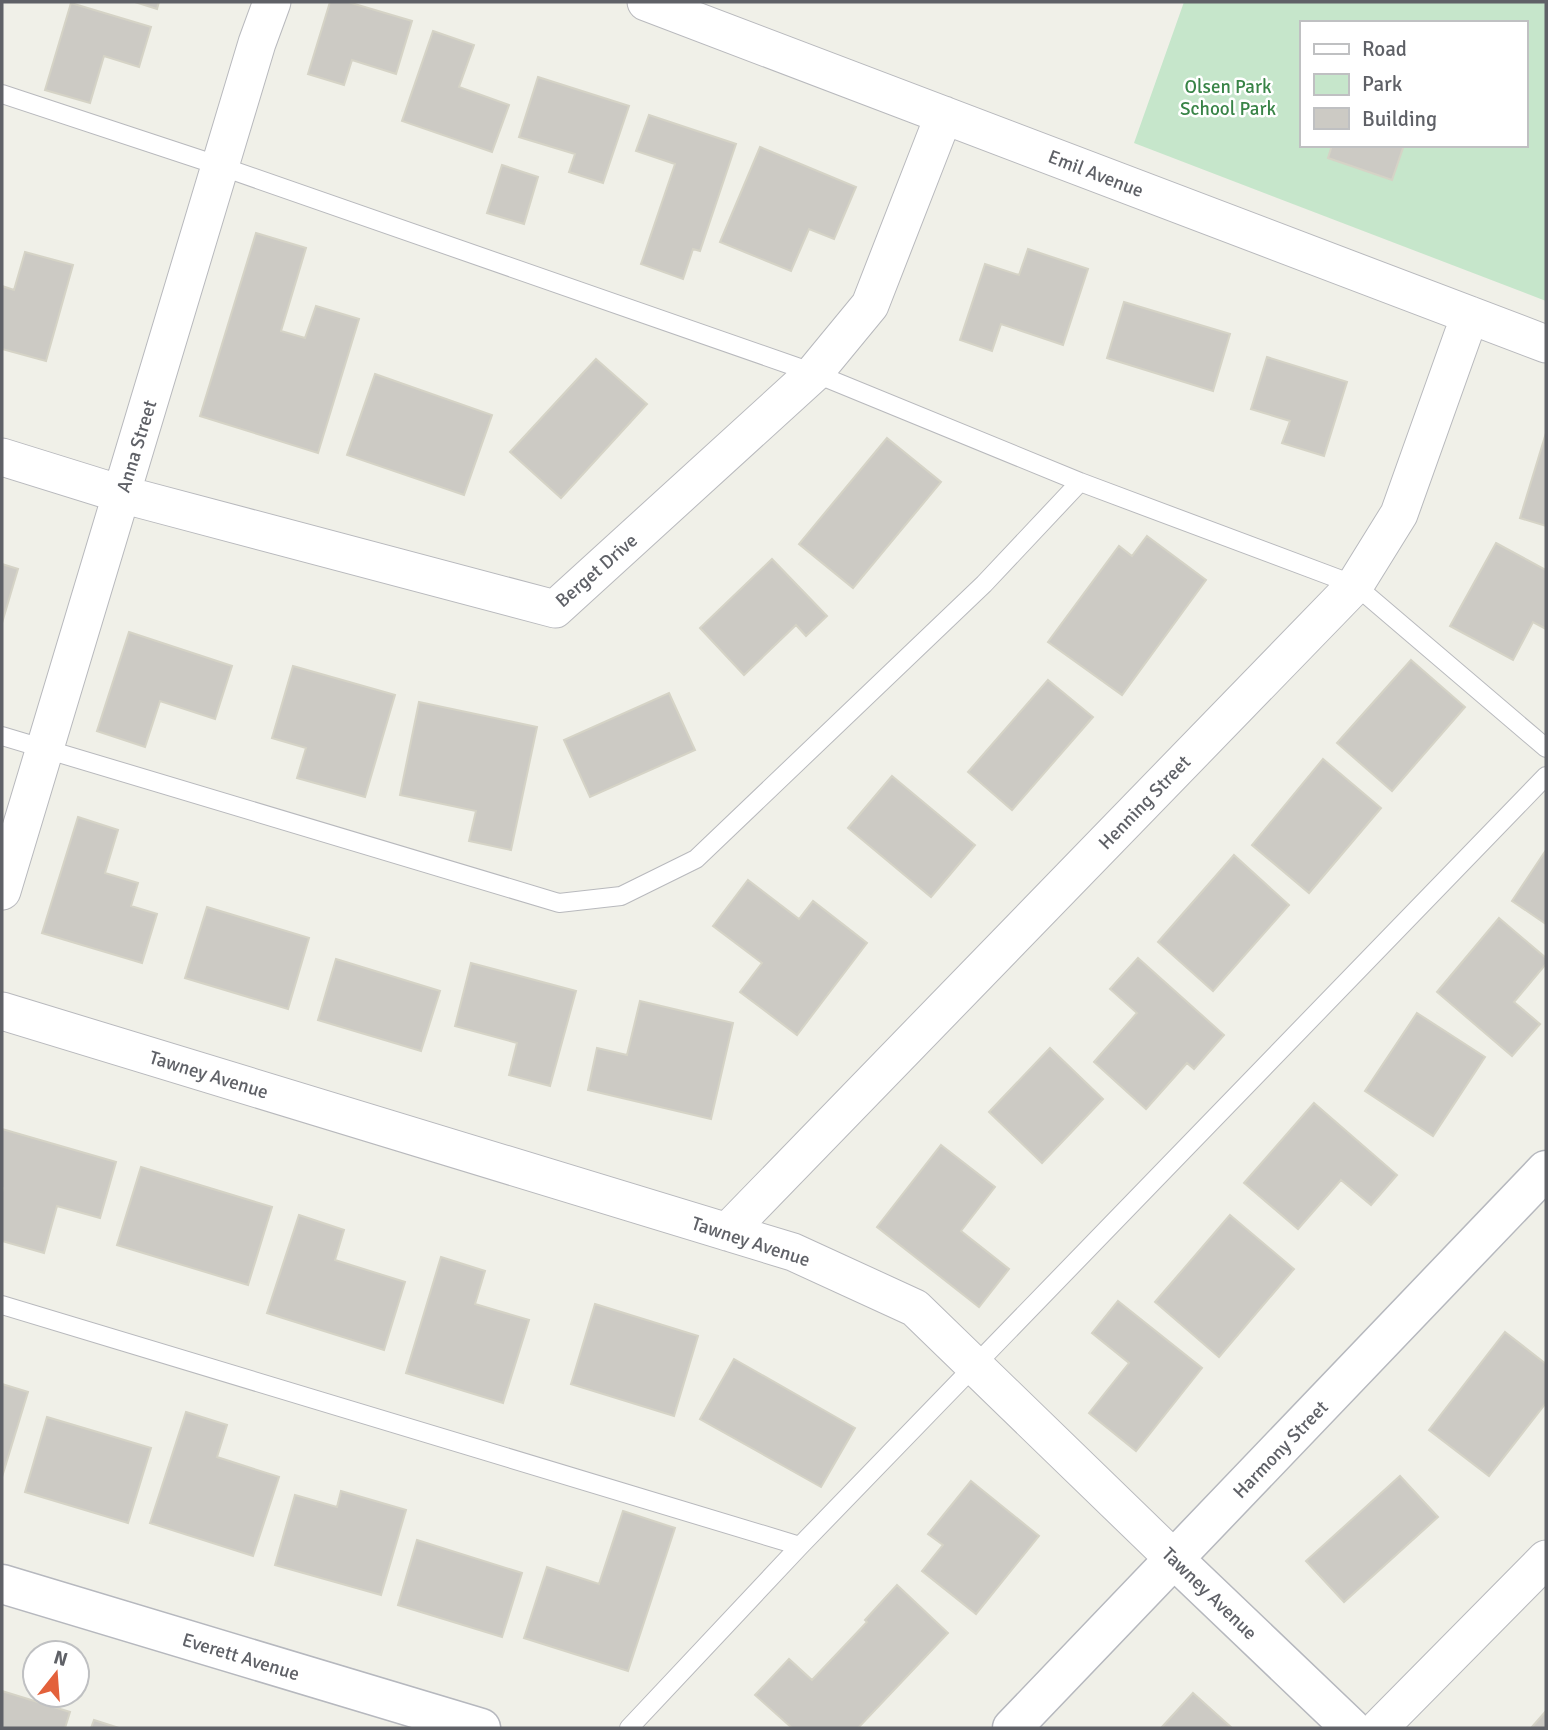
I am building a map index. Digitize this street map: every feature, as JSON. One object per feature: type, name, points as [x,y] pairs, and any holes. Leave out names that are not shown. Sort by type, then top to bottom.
[{"type":"street","name":"Anna Street","points":[[2,891],[257,43],[272,2]]},
{"type":"street","name":"Emil Avenue","points":[[646,2],[1546,344]]},
{"type":"street","name":"Berget Drive","points":[[2,457],[121,494],[555,609],[814,373],[870,305],[944,115]]},
{"type":"street","name":"Henning Street","points":[[727,1231],[1355,586],[1399,514],[1470,314]]},
{"type":"street","name":"Tawney Avenue","points":[[2,1011],[793,1252],[915,1308],[1352,1728]]},
{"type":"street","name":"Harmony Street","points":[[1012,1728],[1546,1170]]},
{"type":"street","points":[[1379,1728],[1546,1559]]},
{"type":"street","name":"Everett Avenue","points":[[2,1584],[481,1728]]},
{"type":"lane","points":[[2,94],[220,166],[814,373],[1080,482],[1355,586],[1546,748]]},
{"type":"lane","points":[[2,736],[559,903],[621,896],[696,859],[984,584],[1080,482]]},
{"type":"lane","points":[[629,1728],[800,1546],[1546,775]]},
{"type":"lane","points":[[2,1304],[800,1546]]},
{"type":"green space","name":"Olsen Park School Park","points":[[1184,2],[1546,2],[1546,301],[1134,143]]},
{"type":"building","points":[[135,2],[159,2],[157,9]]},
{"type":"building","points":[[330,2],[348,2],[412,21],[396,74],[352,60],[344,85],[308,74]]},
{"type":"building","points":[[71,3],[151,27],[139,67],[104,56],[90,103],[45,90]]},
{"type":"building","points":[[433,31],[474,45],[459,87],[509,105],[492,152],[402,121]]},
{"type":"building","points":[[538,77],[629,106],[603,183],[569,172],[575,154],[519,137]]},
{"type":"building","points":[[649,115],[736,144],[700,251],[693,249],[683,279],[641,264],[675,164],[636,151]]},
{"type":"building","points":[[760,147],[856,187],[834,239],[809,229],[791,271],[720,242]]},
{"type":"building","points":[[1331,147],[1403,147],[1392,180],[1328,158]]},
{"type":"building","points":[[502,165],[538,177],[524,224],[487,213]]},
{"type":"building","points":[[256,233],[306,248],[281,331],[305,338],[316,306],[359,319],[318,453],[200,416]]},
{"type":"building","points":[[1028,249],[1088,269],[1063,345],[1001,324],[992,351],[960,340],[985,264],[1019,275]]},
{"type":"building","points":[[25,252],[73,265],[46,361],[2,349],[2,286],[14,290]]},
{"type":"building","points":[[1124,302],[1230,334],[1213,391],[1107,358]]},
{"type":"building","points":[[1267,357],[1347,382],[1324,456],[1282,443],[1290,421],[1251,409]]},
{"type":"building","points":[[596,359],[647,404],[561,498],[510,452]]},
{"type":"building","points":[[375,374],[492,415],[464,495],[347,455]]},
{"type":"building","points":[[1546,433],[1546,526],[1520,518]]},
{"type":"building","points":[[887,438],[941,482],[853,588],[799,544]]},
{"type":"building","points":[[1147,536],[1206,580],[1122,695],[1048,642],[1119,546],[1132,556]]},
{"type":"building","points":[[1496,543],[1546,570],[1546,629],[1533,622],[1513,660],[1450,626]]},
{"type":"building","points":[[772,559],[827,616],[806,636],[796,625],[744,675],[700,628]]},
{"type":"building","points":[[2,564],[18,569],[2,623]]},
{"type":"building","points":[[129,632],[232,666],[215,719],[160,701],[145,747],[97,731]]},
{"type":"building","points":[[1411,660],[1465,707],[1392,791],[1337,743]]},
{"type":"building","points":[[293,666],[395,695],[365,797],[297,778],[306,748],[272,738]]},
{"type":"building","points":[[1048,680],[1093,717],[1012,810],[968,772]]},
{"type":"building","points":[[669,693],[695,750],[590,797],[564,740]]},
{"type":"building","points":[[419,702],[537,727],[511,850],[469,841],[476,811],[400,795]]},
{"type":"building","points":[[1323,759],[1381,808],[1309,893],[1252,845]]},
{"type":"building","points":[[892,776],[975,845],[931,897],[848,828]]},
{"type":"building","points":[[78,817],[118,830],[105,873],[138,883],[131,906],[157,914],[142,963],[42,933]]},
{"type":"building","points":[[1546,850],[1546,924],[1512,901]]},
{"type":"building","points":[[1234,855],[1289,905],[1213,991],[1158,942]]},
{"type":"building","points":[[748,880],[799,919],[813,901],[867,943],[797,1035],[740,992],[762,963],[713,926]]},
{"type":"building","points":[[207,907],[309,938],[288,1009],[185,978]]},
{"type":"building","points":[[1499,918],[1546,958],[1546,964],[1514,1002],[1540,1024],[1512,1056],[1437,992]]},
{"type":"building","points":[[1138,958],[1224,1035],[1194,1069],[1187,1063],[1146,1109],[1094,1062],[1137,1013],[1110,989]]},
{"type":"building","points":[[336,959],[440,991],[421,1051],[318,1020]]},
{"type":"building","points":[[471,963],[576,991],[550,1086],[509,1075],[517,1043],[455,1026]]},
{"type":"building","points":[[640,1001],[733,1023],[711,1119],[588,1090],[597,1048],[627,1055]]},
{"type":"building","points":[[1417,1013],[1485,1057],[1433,1136],[1365,1091]]},
{"type":"building","points":[[1050,1048],[1103,1099],[1042,1163],[989,1112]]},
{"type":"building","points":[[1314,1103],[1397,1175],[1371,1205],[1341,1180],[1298,1229],[1244,1183]]},
{"type":"building","points":[[2,1129],[116,1162],[100,1218],[57,1206],[44,1253],[2,1241]]},
{"type":"building","points":[[941,1145],[995,1187],[961,1231],[1009,1269],[979,1307],[877,1227]]},
{"type":"building","points":[[141,1167],[272,1207],[248,1285],[117,1245]]},
{"type":"building","points":[[299,1215],[344,1230],[335,1260],[405,1282],[384,1350],[267,1313]]},
{"type":"building","points":[[1230,1215],[1294,1269],[1219,1357],[1155,1302]]},
{"type":"building","points":[[441,1257],[485,1271],[475,1304],[529,1320],[503,1403],[406,1373]]},
{"type":"building","points":[[1118,1301],[1202,1368],[1136,1451],[1089,1413],[1129,1363],[1092,1333]]},
{"type":"building","points":[[595,1304],[698,1336],[674,1416],[571,1384]]},
{"type":"building","points":[[1505,1332],[1546,1364],[1546,1403],[1489,1476],[1429,1430]]},
{"type":"building","points":[[734,1359],[855,1428],[821,1487],[700,1419]]},
{"type":"building","points":[[2,1384],[28,1392],[2,1477]]},
{"type":"building","points":[[186,1412],[227,1425],[217,1457],[279,1477],[253,1556],[150,1523]]},
{"type":"building","points":[[47,1417],[151,1448],[128,1523],[25,1492]]},
{"type":"building","points":[[1400,1476],[1438,1517],[1344,1602],[1306,1561]]},
{"type":"building","points":[[971,1481],[1039,1536],[976,1614],[922,1571],[943,1545],[928,1534]]},
{"type":"building","points":[[341,1491],[406,1510],[381,1595],[275,1565],[295,1495],[337,1507]]},
{"type":"building","points":[[623,1511],[675,1528],[628,1671],[524,1638],[547,1567],[599,1584]]},
{"type":"building","points":[[417,1540],[522,1573],[502,1637],[398,1605]]},
{"type":"building","points":[[897,1585],[948,1633],[858,1728],[792,1728],[755,1695],[789,1659],[812,1680],[867,1622],[865,1620]]},
{"type":"building","points":[[2,1691],[21,1697],[21,1709],[60,1709],[70,1712],[65,1728],[2,1728]]},
{"type":"building","points":[[1193,1693],[1232,1728],[1161,1728]]},
{"type":"building","points":[[1546,1711],[1546,1728],[1531,1728]]},
{"type":"building","points":[[94,1720],[119,1728],[91,1728]]}]
